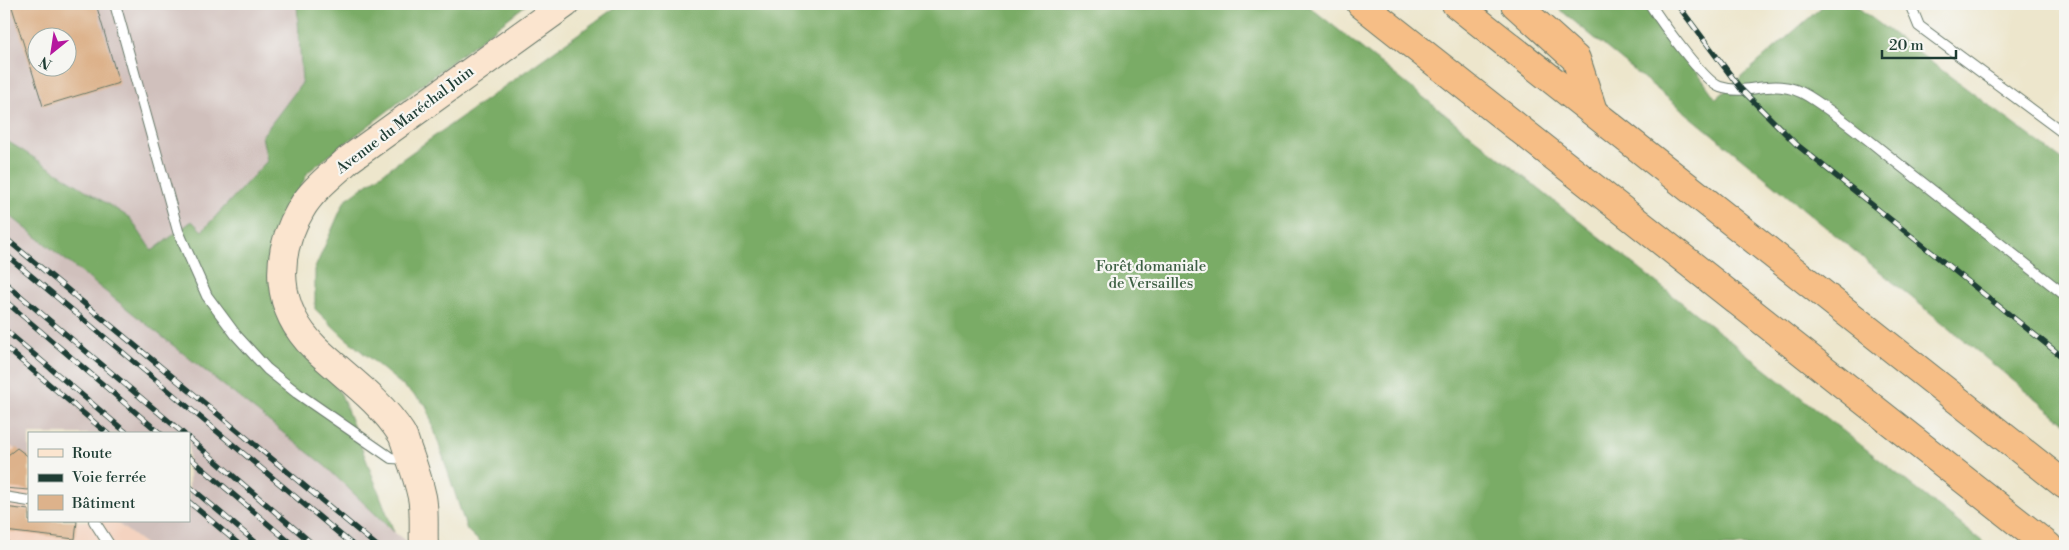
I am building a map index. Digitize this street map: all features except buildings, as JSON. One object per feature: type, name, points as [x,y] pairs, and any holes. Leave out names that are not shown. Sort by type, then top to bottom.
[{"type":"highway","points":[[1361,4],[2048,546]]},
{"type":"highway","points":[[1456,4],[2065,485]]},
{"type":"highway","points":[[1515,4],[1576,59],[1592,111]]},
{"type":"street","name":"Avenue du Maréchal Juin","points":[[424,546],[423,498],[402,434],[385,413],[313,346],[293,318],[282,286],[281,268],[288,235],[301,208],[322,184],[348,160],[565,4]]},
{"type":"lane","points":[[115,4],[178,230],[207,296],[236,335],[267,369],[289,387],[391,458],[411,459]]},
{"type":"lane","points":[[1650,4],[1702,72],[1719,87],[1741,89],[1784,86],[1807,95],[1853,128],[2065,295]]},
{"type":"lane","points":[[1910,4],[1919,26],[2065,134]]},
{"type":"lane","points":[[4,497],[28,501]]},
{"type":"lane","points":[[95,522],[110,546]]},
{"type":"shaded area","points":[[4,4],[297,4],[302,83],[262,136],[267,161],[202,231],[178,231],[152,251],[130,218],[4,139]]},
{"type":"shaded area","points":[[4,211],[325,466],[394,532],[412,546],[148,546],[115,522],[190,522],[190,432],[28,432],[28,458],[4,439]]},
{"type":"shaded area","points":[[4,439],[28,458],[28,522],[115,522],[148,546],[4,546]]},
{"type":"green space","points":[[297,4],[527,4],[308,172],[276,239],[275,306],[341,394],[394,532],[325,466],[4,211],[4,139],[130,218],[152,251],[192,221],[202,231],[267,161],[262,136],[302,83]]},
{"type":"green space","name":"Forêt domaniale de Versailles","points":[[620,4],[1306,4],[1988,546],[484,546],[467,530],[426,405],[343,336],[315,309],[315,268],[345,200]]},
{"type":"green space","points":[[1553,4],[1649,4],[1716,99],[1825,4],[1853,4],[2065,162],[2065,423]]},
{"type":"railway","points":[[1677,4],[1741,89],[1796,144],[2065,359]]},
{"type":"railway","points":[[4,237],[377,546]]},
{"type":"railway","points":[[4,253],[354,546]]},
{"type":"railway","points":[[4,282],[182,432]]},
{"type":"railway","points":[[4,300],[159,432]]},
{"type":"railway","points":[[4,329],[126,432]]},
{"type":"railway","points":[[4,346],[106,432]]},
{"type":"railway","points":[[190,439],[315,546]]},
{"type":"railway","points":[[190,458],[294,546]]},
{"type":"railway","points":[[190,487],[260,546]]},
{"type":"railway","points":[[190,503],[241,546]]}]
